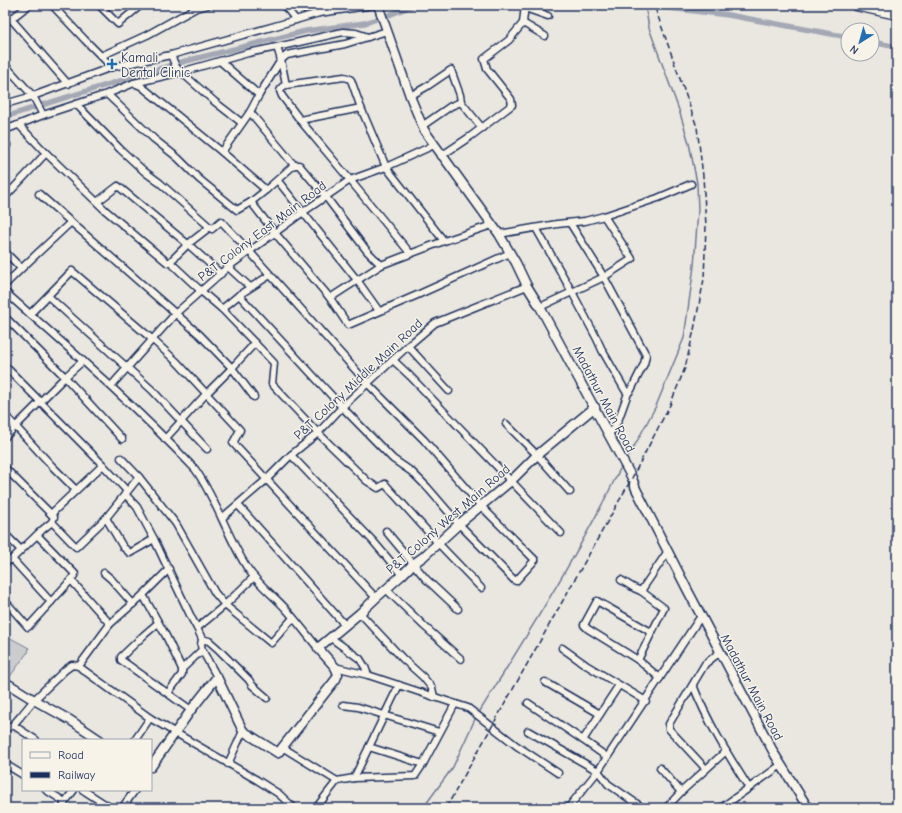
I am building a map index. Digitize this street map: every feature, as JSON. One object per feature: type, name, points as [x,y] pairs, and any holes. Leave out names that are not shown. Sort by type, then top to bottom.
[{"type":"main road","points":[[856,5],[897,14]]},
{"type":"street","points":[[11,19],[29,5]]},
{"type":"street","points":[[52,5],[112,67]]},
{"type":"street","points":[[99,5],[118,24],[141,5]]},
{"type":"street","points":[[101,56],[147,35],[196,8],[208,5]]},
{"type":"street","points":[[284,5],[296,20]]},
{"type":"street","points":[[314,5],[319,13]]},
{"type":"street","points":[[442,156],[512,106],[511,99],[487,69],[484,59],[510,40],[523,23],[525,6],[548,16]]},
{"type":"street","points":[[5,104],[68,84],[112,67],[173,61],[319,13],[377,7]]},
{"type":"street","name":"Madathur Main Road","points":[[377,7],[424,130],[499,234],[510,253],[595,407],[701,616],[775,755],[808,808]]},
{"type":"street","points":[[5,12],[68,84]]},
{"type":"street","points":[[523,23],[545,36]]},
{"type":"street","points":[[222,152],[250,112],[281,60],[287,55],[345,44],[387,30]]},
{"type":"street","points":[[5,130],[19,125],[40,109],[76,104],[134,83],[181,72],[248,53],[277,48],[343,32],[356,33],[368,37]]},
{"type":"street","points":[[277,48],[286,85]]},
{"type":"street","points":[[173,61],[181,72],[215,102],[242,123]]},
{"type":"street","points":[[220,61],[259,95]]},
{"type":"street","points":[[5,65],[8,72],[33,96],[40,109]]},
{"type":"street","points":[[410,96],[451,70],[461,102],[482,128]]},
{"type":"street","points":[[410,253],[300,120],[282,96],[280,91],[282,87],[286,85],[344,77],[351,80],[386,167],[444,241]]},
{"type":"street","points":[[134,83],[141,86],[266,190]]},
{"type":"street","points":[[107,94],[154,139],[237,210],[251,202],[278,181],[294,165]]},
{"type":"street","points":[[422,126],[450,106],[461,102]]},
{"type":"street","points":[[76,104],[145,172],[160,183],[210,227]]},
{"type":"street","points":[[300,120],[361,108]]},
{"type":"street","points":[[250,112],[294,165],[299,165],[326,197],[367,251],[380,265]]},
{"type":"street","points":[[19,125],[105,210],[168,263],[170,262],[222,309],[274,363],[272,384],[318,433],[367,481],[378,488],[385,484],[481,588]]},
{"type":"street","points":[[5,142],[7,144],[5,146]]},
{"type":"street","name":"P&T Colony East Main Road","points":[[111,386],[176,313],[228,267],[303,212],[350,180],[386,167],[434,145]]},
{"type":"street","points":[[5,197],[46,153]]},
{"type":"street","points":[[278,181],[357,280],[379,311]]},
{"type":"street","points":[[499,234],[586,221],[658,198],[691,184]]},
{"type":"street","points":[[97,202],[118,186],[188,244],[221,274]]},
{"type":"street","points":[[39,194],[200,335],[232,368],[254,397]]},
{"type":"street","points":[[251,202],[330,298],[348,325],[510,253]]},
{"type":"street","points":[[540,307],[604,277],[632,259],[604,216]]},
{"type":"street","points":[[170,262],[188,244],[210,227],[212,229],[221,221],[368,384],[424,440],[481,506],[535,560],[516,581],[459,524],[427,487],[412,472],[393,459],[342,407],[239,295]]},
{"type":"street","points":[[5,285],[21,268],[71,222]]},
{"type":"street","points":[[570,223],[604,277],[646,356],[644,364],[628,393],[618,421],[609,435]]},
{"type":"street","points":[[330,298],[380,265],[410,253],[492,225]]},
{"type":"street","points":[[536,228],[572,292],[602,350],[628,393]]},
{"type":"street","points":[[5,252],[21,268]]},
{"type":"street","points":[[228,267],[250,287]]},
{"type":"street","points":[[30,314],[72,271],[177,362],[240,430],[233,443],[376,598]]},
{"type":"street","points":[[222,309],[250,287],[270,275]]},
{"type":"street","name":"P&T Colony Middle Main Road","points":[[222,518],[266,480],[291,455],[318,433],[342,407],[435,323],[527,286]]},
{"type":"street","points":[[5,366],[103,465],[137,507],[169,569],[202,639],[202,650],[217,676],[244,731],[278,753],[336,679],[338,674],[335,667],[286,609],[254,577],[238,553],[204,481],[195,469],[83,360],[30,314],[6,296]]},
{"type":"street","points":[[48,296],[152,390],[206,449]]},
{"type":"street","points":[[5,317],[65,377],[122,439]]},
{"type":"street","points":[[165,439],[255,343]]},
{"type":"street","points":[[408,346],[449,391]]},
{"type":"street","points":[[5,437],[83,360]]},
{"type":"street","points":[[393,360],[561,533]]},
{"type":"street","name":"P&T Colony West Main Road","points":[[318,648],[360,613],[459,524],[511,481],[537,455],[595,407]]},
{"type":"street","points":[[5,415],[76,490]]},
{"type":"street","points":[[506,424],[537,455],[570,492]]},
{"type":"street","points":[[291,455],[402,575]]},
{"type":"street","points":[[121,458],[139,477],[176,524],[215,593],[226,605],[271,643],[294,618]]},
{"type":"street","points":[[51,514],[103,465]]},
{"type":"street","points":[[5,468],[54,518],[52,522],[12,559],[5,563]]},
{"type":"street","points":[[52,522],[76,547],[106,518],[139,477]]},
{"type":"street","points":[[238,505],[345,625]]},
{"type":"street","points":[[106,518],[122,548],[130,553],[154,539]]},
{"type":"street","points":[[386,531],[426,579],[458,609]]},
{"type":"street","points":[[5,534],[21,550]]},
{"type":"street","points":[[5,601],[28,627],[76,574],[37,535]]},
{"type":"street","points":[[641,591],[668,551]]},
{"type":"street","points":[[12,559],[51,602]]},
{"type":"street","points":[[79,666],[110,624],[143,595],[169,569]]},
{"type":"street","points":[[104,573],[133,604]]},
{"type":"street","points":[[197,628],[226,605],[254,577]]},
{"type":"street","points":[[71,580],[110,624]]},
{"type":"street","points":[[621,580],[641,591],[664,608],[638,660]]},
{"type":"street","points":[[386,589],[461,659]]},
{"type":"street","points":[[143,595],[182,669],[182,674],[168,694]]},
{"type":"street","points":[[652,632],[597,601],[584,624],[588,629],[638,660],[660,678]]},
{"type":"street","points":[[360,613],[403,659],[423,677],[432,688],[434,697]]},
{"type":"street","points":[[568,808],[598,771],[646,701],[701,616]]},
{"type":"street","points":[[158,623],[144,634],[121,657],[121,660],[191,710]]},
{"type":"street","points":[[331,638],[360,659],[368,675]]},
{"type":"street","points":[[202,639],[209,641],[217,648],[249,680],[252,685],[267,698]]},
{"type":"street","points":[[562,648],[586,665],[646,701]]},
{"type":"street","points":[[182,669],[202,650]]},
{"type":"street","points":[[706,769],[669,729],[669,724],[706,664],[720,652]]},
{"type":"street","points":[[5,729],[13,725],[34,700],[72,665],[79,666],[150,718],[279,794],[294,808]]},
{"type":"street","points":[[335,667],[368,675],[468,708],[517,746],[558,773]]},
{"type":"street","points":[[152,766],[217,676]]},
{"type":"street","points":[[5,682],[70,720],[98,739]]},
{"type":"street","points":[[545,682],[600,714]]},
{"type":"street","points":[[354,778],[399,685]]},
{"type":"street","points":[[584,740],[619,685]]},
{"type":"street","points":[[693,685],[726,752],[749,788]]},
{"type":"street","points":[[528,703],[607,757]]},
{"type":"street","points":[[282,747],[337,781],[354,778],[415,776],[455,704]]},
{"type":"street","points":[[343,705],[358,707],[439,732]]},
{"type":"street","points":[[135,739],[150,718]]},
{"type":"street","points":[[13,725],[34,739]]},
{"type":"street","points":[[228,764],[244,731]]},
{"type":"street","points":[[528,731],[598,771],[608,784],[644,808]]},
{"type":"street","points":[[369,747],[423,764]]},
{"type":"street","points":[[666,808],[680,792],[726,752]]},
{"type":"street","points":[[5,764],[22,774]]},
{"type":"street","points":[[721,808],[781,765]]},
{"type":"street","points":[[660,768],[680,792]]},
{"type":"street","points":[[316,808],[337,781]]},
{"type":"street","points":[[47,791],[64,805],[73,791]]},
{"type":"street","points":[[85,791],[111,808]]},
{"type":"street","points":[[122,808],[134,791]]},
{"type":"shaded area","points":[[5,635],[29,648],[28,653],[9,678],[5,676]]},
{"type":"waterway","points":[[5,117],[182,62],[306,31],[365,23],[414,5]]},
{"type":"waterway","points":[[644,5],[728,15],[840,36]]},
{"type":"waterway","points":[[629,456],[656,406],[684,338],[694,266],[698,210],[697,183],[689,143],[679,110],[649,28],[645,5]]},
{"type":"waterway","points":[[880,44],[897,47]]},
{"type":"waterway","points":[[480,711],[571,562],[620,469]]},
{"type":"waterway","points":[[423,808],[453,767],[475,719]]},
{"type":"railway","points":[[446,808],[632,478],[670,405],[685,368],[704,279],[706,226],[703,176],[697,127],[654,5]]},
{"type":"place","name":"Kamali Dental Clinic","points":[[112,64]]}]
